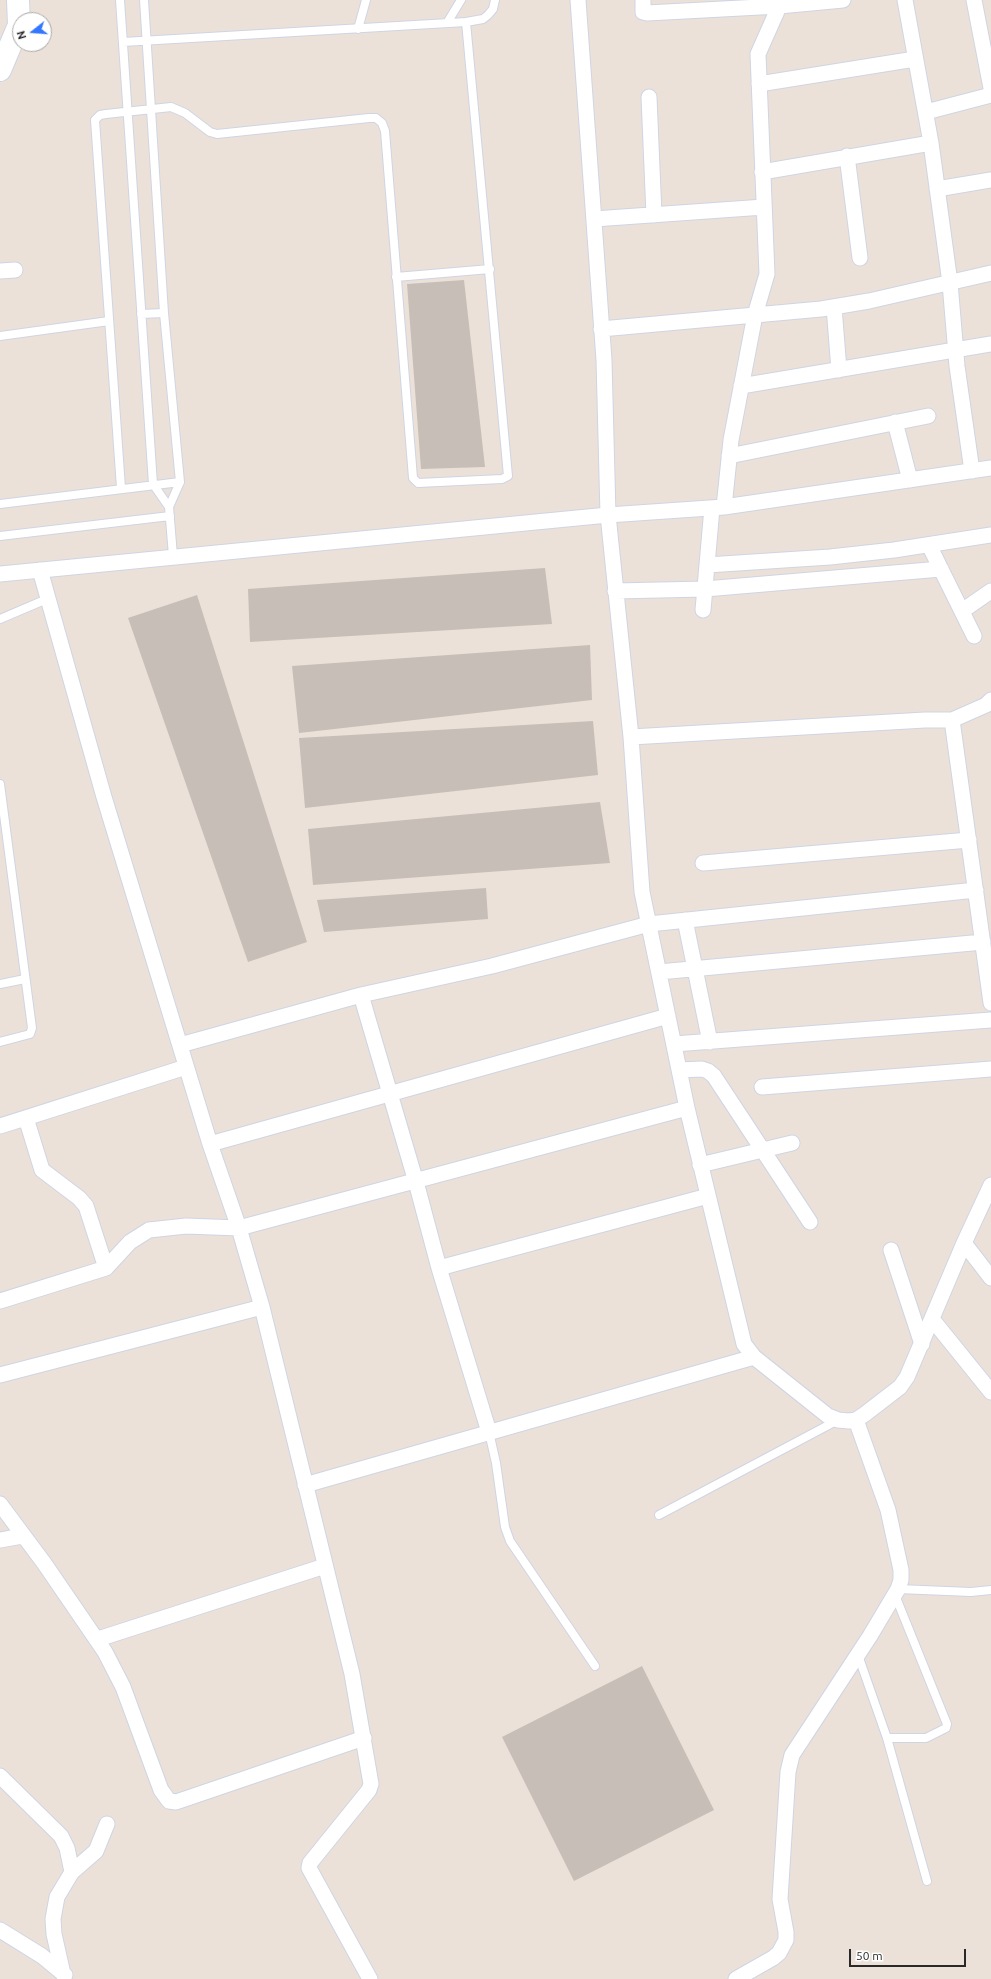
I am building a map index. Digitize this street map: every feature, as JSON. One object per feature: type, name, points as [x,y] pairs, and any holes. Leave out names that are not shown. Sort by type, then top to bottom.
[{"type":"street","points":[[0,70],[19,25],[18,0]]},
{"type":"street","points":[[579,0],[601,329],[608,515],[631,737],[642,892],[687,1108],[744,1344],[754,1356],[828,1416],[838,1420],[856,1420],[875,1408],[900,1387],[907,1377],[964,1243],[991,1185]]},
{"type":"street","points":[[642,0],[643,12],[647,13],[843,0]]},
{"type":"street","points":[[905,0],[931,142],[950,284],[956,351],[972,471]]},
{"type":"street","points":[[974,0],[991,88]]},
{"type":"street","points":[[703,610],[707,565],[729,456],[741,386],[755,315],[767,274],[758,54],[780,3]]},
{"type":"street","points":[[759,84],[915,60]]},
{"type":"street","points":[[926,112],[991,95]]},
{"type":"street","points":[[649,97],[654,214]]},
{"type":"street","points":[[762,172],[931,142]]},
{"type":"street","points":[[847,156],[860,258]]},
{"type":"street","points":[[937,189],[991,180]]},
{"type":"street","points":[[594,219],[764,207]]},
{"type":"street","points":[[601,329],[755,315],[868,302],[950,284],[991,273]]},
{"type":"street","points":[[834,306],[839,370]]},
{"type":"street","points":[[741,386],[991,344]]},
{"type":"street","points":[[729,456],[928,416]]},
{"type":"street","points":[[895,422],[910,480]]},
{"type":"street","points":[[0,574],[121,564],[173,556],[608,515],[718,507],[991,468]]},
{"type":"street","points":[[707,565],[830,557],[929,545],[991,535]]},
{"type":"street","points":[[929,545],[974,636]]},
{"type":"street","points":[[615,591],[705,589],[941,569]]},
{"type":"street","points":[[40,570],[104,797],[186,1067],[210,1144],[239,1228],[262,1307],[352,1674],[371,1778],[369,1790],[309,1866],[370,1979]]},
{"type":"street","points":[[962,611],[991,591]]},
{"type":"street","points":[[631,737],[925,720],[952,720],[986,705],[991,700]]},
{"type":"street","points":[[952,720],[991,1003]]},
{"type":"street","points":[[703,863],[969,840]]},
{"type":"street","points":[[180,1045],[361,995],[492,966],[649,924],[976,890]]},
{"type":"street","points":[[685,920],[710,1042]]},
{"type":"street","points":[[659,972],[983,942]]},
{"type":"street","points":[[361,995],[416,1182],[439,1268],[489,1432]]},
{"type":"street","points":[[210,1144],[668,1016]]},
{"type":"street","points":[[674,1044],[991,1020]]},
{"type":"street","points":[[0,1126],[186,1067]]},
{"type":"street","points":[[679,1070],[702,1069],[708,1071],[714,1076],[810,1222]]},
{"type":"street","points":[[762,1088],[991,1069]]},
{"type":"street","points":[[0,1301],[106,1268],[112,1264],[130,1242],[149,1230],[186,1226],[239,1228],[416,1182],[687,1108]]},
{"type":"street","points":[[26,1118],[42,1170],[79,1198],[86,1206],[106,1268]]},
{"type":"street","points":[[700,1165],[792,1143]]},
{"type":"street","points":[[439,1268],[708,1196]]},
{"type":"street","points":[[964,1243],[991,1278]]},
{"type":"street","points":[[891,1250],[922,1344]]},
{"type":"street","points":[[0,1375],[262,1307]]},
{"type":"street","points":[[932,1319],[991,1392]]},
{"type":"street","points":[[305,1485],[754,1356]]},
{"type":"street","points":[[736,1979],[773,1958],[779,1953],[786,1940],[780,1899],[789,1763],[796,1747],[825,1707],[897,1592],[901,1570],[888,1510],[856,1420]]},
{"type":"street","points":[[0,1504],[98,1639],[117,1674],[161,1790],[169,1801],[176,1802],[364,1738]]},
{"type":"street","points":[[0,1540],[22,1536]]},
{"type":"street","points":[[98,1639],[325,1566]]},
{"type":"street","points":[[0,1776],[61,1836],[67,1848],[72,1872]]},
{"type":"street","points":[[66,1976],[54,1934],[53,1919],[57,1897],[72,1872],[96,1851],[107,1824]]},
{"type":"street","points":[[0,1930],[42,1956],[66,1976]]},
{"type":"lane","points":[[120,0],[153,484],[170,507]]},
{"type":"lane","points":[[144,0],[148,41],[164,313],[180,482],[170,507],[173,556]]},
{"type":"lane","points":[[358,29],[366,0]]},
{"type":"lane","points":[[447,23],[461,0]]},
{"type":"lane","points":[[123,42],[466,22],[483,18],[488,15],[493,9],[495,0]]},
{"type":"lane","points":[[121,488],[95,120],[100,115],[171,107],[179,109],[210,132],[217,134],[376,118],[382,123],[385,131],[413,478],[418,483],[502,479],[508,476],[466,22]]},
{"type":"lane","points":[[396,277],[490,269]]},
{"type":"lane","points":[[141,314],[164,313]]},
{"type":"lane","points":[[0,336],[109,320]]},
{"type":"lane","points":[[0,504],[153,484],[180,482]]},
{"type":"lane","points":[[0,536],[170,516]]},
{"type":"lane","points":[[0,619],[47,599]]},
{"type":"lane","points":[[0,784],[3,829],[32,1032],[25,1036],[0,1042]]},
{"type":"lane","points":[[0,984],[25,979]]},
{"type":"lane","points":[[659,1515],[838,1420]]},
{"type":"lane","points":[[489,1432],[496,1463],[505,1528],[510,1541],[595,1666]]},
{"type":"lane","points":[[887,1738],[926,1738],[946,1728],[947,1724],[897,1592],[971,1592],[991,1590]]},
{"type":"lane","points":[[858,1655],[887,1738],[927,1881]]},
{"type":"building","points":[[464,280],[485,467],[421,469],[407,284]]},
{"type":"building","points":[[545,568],[552,624],[250,642],[248,589]]},
{"type":"building","points":[[197,595],[307,942],[248,962],[128,618]]},
{"type":"building","points":[[590,645],[592,700],[299,733],[292,666]]},
{"type":"building","points":[[593,721],[598,775],[305,808],[299,738]]},
{"type":"building","points":[[600,802],[610,863],[313,885],[308,829]]},
{"type":"building","points":[[486,888],[488,919],[324,932],[317,900]]},
{"type":"building","points":[[642,1666],[714,1810],[574,1881],[502,1737]]}]
